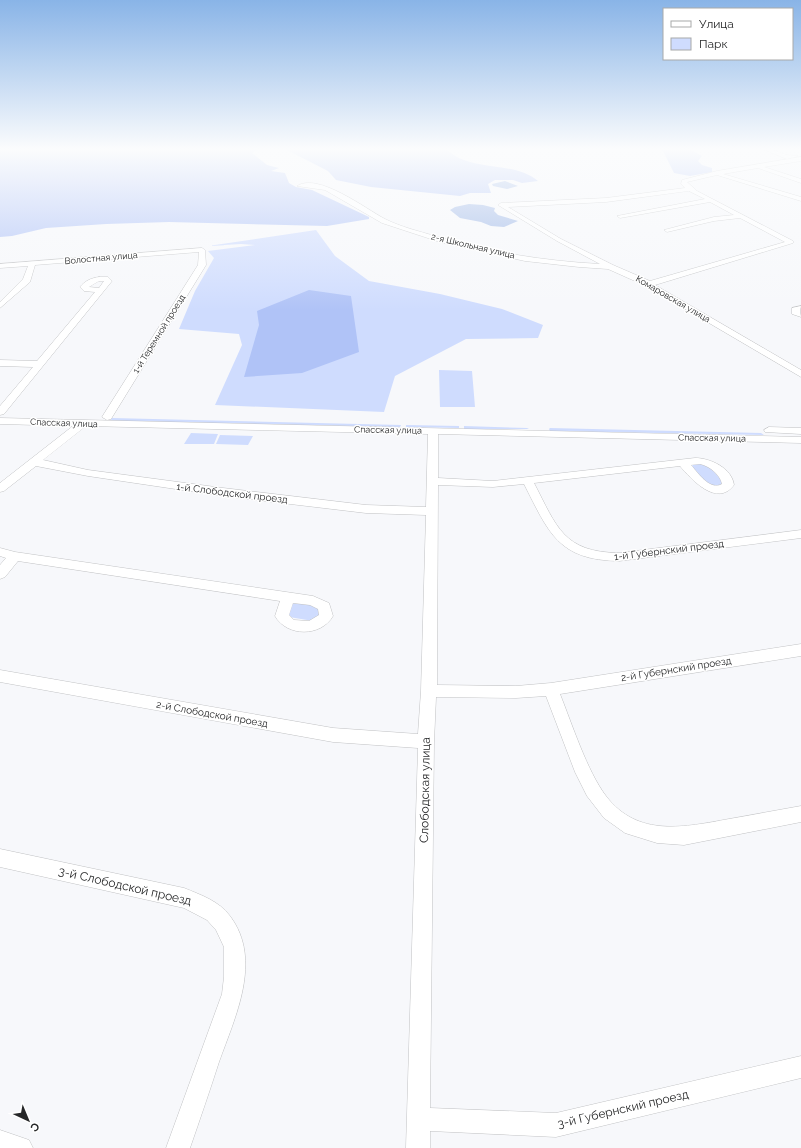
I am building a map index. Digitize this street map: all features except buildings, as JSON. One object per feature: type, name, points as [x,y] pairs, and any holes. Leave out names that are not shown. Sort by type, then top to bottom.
[{"type":"street","name":"2-я Школьная улица","points":[[351,203],[386,222],[444,240],[514,256],[560,264],[610,267]]},
{"type":"street","name":"Комаровская улица","points":[[538,203],[501,204],[559,240],[610,267],[650,283],[801,374]]},
{"type":"street","points":[[620,216],[696,203]]},
{"type":"street","points":[[650,283],[791,242],[715,203]]},
{"type":"street","points":[[667,230],[714,219],[741,216]]},
{"type":"street","name":"Волостная улица","points":[[0,266],[202,250]]},
{"type":"street","name":"1-й Теремной проезд","points":[[107,417],[202,265],[202,250]]},
{"type":"street","points":[[0,306],[27,280],[32,263]]},
{"type":"street","points":[[0,413],[100,290]]},
{"type":"street","points":[[801,308],[795,310],[795,312],[801,315]]},
{"type":"street","points":[[0,363],[39,364]]},
{"type":"street","name":"Спасская улица","points":[[0,413],[535,430],[773,435],[801,440]]},
{"type":"street","name":"Спасская улица","points":[[0,421],[433,431],[535,430]]},
{"type":"street","points":[[0,489],[82,424]]},
{"type":"street","name":"Слободская улица","points":[[418,1148],[426,742],[429,691],[433,431]]},
{"type":"street","name":"Спасская улица","points":[[773,435],[801,431]]},
{"type":"street","points":[[773,435],[801,450]]},
{"type":"street","name":"1-й Слободской проезд","points":[[34,462],[88,473],[223,492],[366,509],[432,511]]},
{"type":"street","points":[[433,481],[493,484],[684,462]]},
{"type":"street","name":"1-й Губернский проезд","points":[[528,481],[559,537],[568,545],[580,552],[599,557],[619,557],[801,534]]},
{"type":"street","points":[[0,552],[15,556],[288,597]]},
{"type":"street","points":[[0,574],[15,556]]},
{"type":"street","name":"2-й Губернский проезд","points":[[429,691],[516,692],[551,689],[801,650]]},
{"type":"street","name":"2-й Слободской проезд","points":[[0,676],[333,735],[426,742]]},
{"type":"street","points":[[551,689],[593,792],[613,815],[639,831],[669,837],[684,836],[801,814]]},
{"type":"street","name":"3-й Слободской проезд","points":[[0,858],[184,898],[202,904],[217,914],[228,930],[234,948],[236,970],[232,994],[178,1148]]},
{"type":"street","name":"3-й Губернский проезд","points":[[418,1118],[556,1126],[801,1067]]},
{"type":"street","points":[[0,1142],[21,1148]]},
{"type":"green space","points":[[316,230],[335,256],[369,281],[440,294],[502,309],[543,325],[538,338],[466,339],[395,376],[384,412],[215,405],[242,345],[239,334],[179,329],[195,291],[214,258],[208,251],[255,245],[241,244],[208,246]]},
{"type":"green space","points":[[439,370],[472,371],[475,407],[440,407]]},
{"type":"green space","points":[[112,418],[401,425],[400,427],[110,421]]},
{"type":"green space","points":[[406,425],[459,426],[459,428],[406,427]]},
{"type":"green space","points":[[464,426],[527,428],[529,429],[464,429]]},
{"type":"green space","points":[[550,428],[761,433],[764,435],[550,431]]},
{"type":"green space","points":[[191,433],[218,434],[214,444],[184,444]]},
{"type":"green space","points":[[220,435],[253,436],[248,445],[216,444]]},
{"type":"green space","points":[[693,463],[708,465],[724,483],[717,487],[706,483],[692,467]]},
{"type":"green space","points":[[298,602],[315,604],[323,615],[313,621],[289,617],[288,608],[292,604]]},
{"type":"shaded area","points":[[0,203],[339,203],[369,217],[369,219],[327,226],[169,222],[106,224],[46,228],[12,236],[0,237]]},
{"type":"shaded area","points":[[469,204],[495,208],[494,211],[498,215],[518,221],[504,227],[491,226],[481,222],[460,218],[450,210],[455,207]]},
{"type":"shaded area","points":[[309,290],[351,296],[359,352],[302,373],[244,377],[259,325],[257,311]]}]
